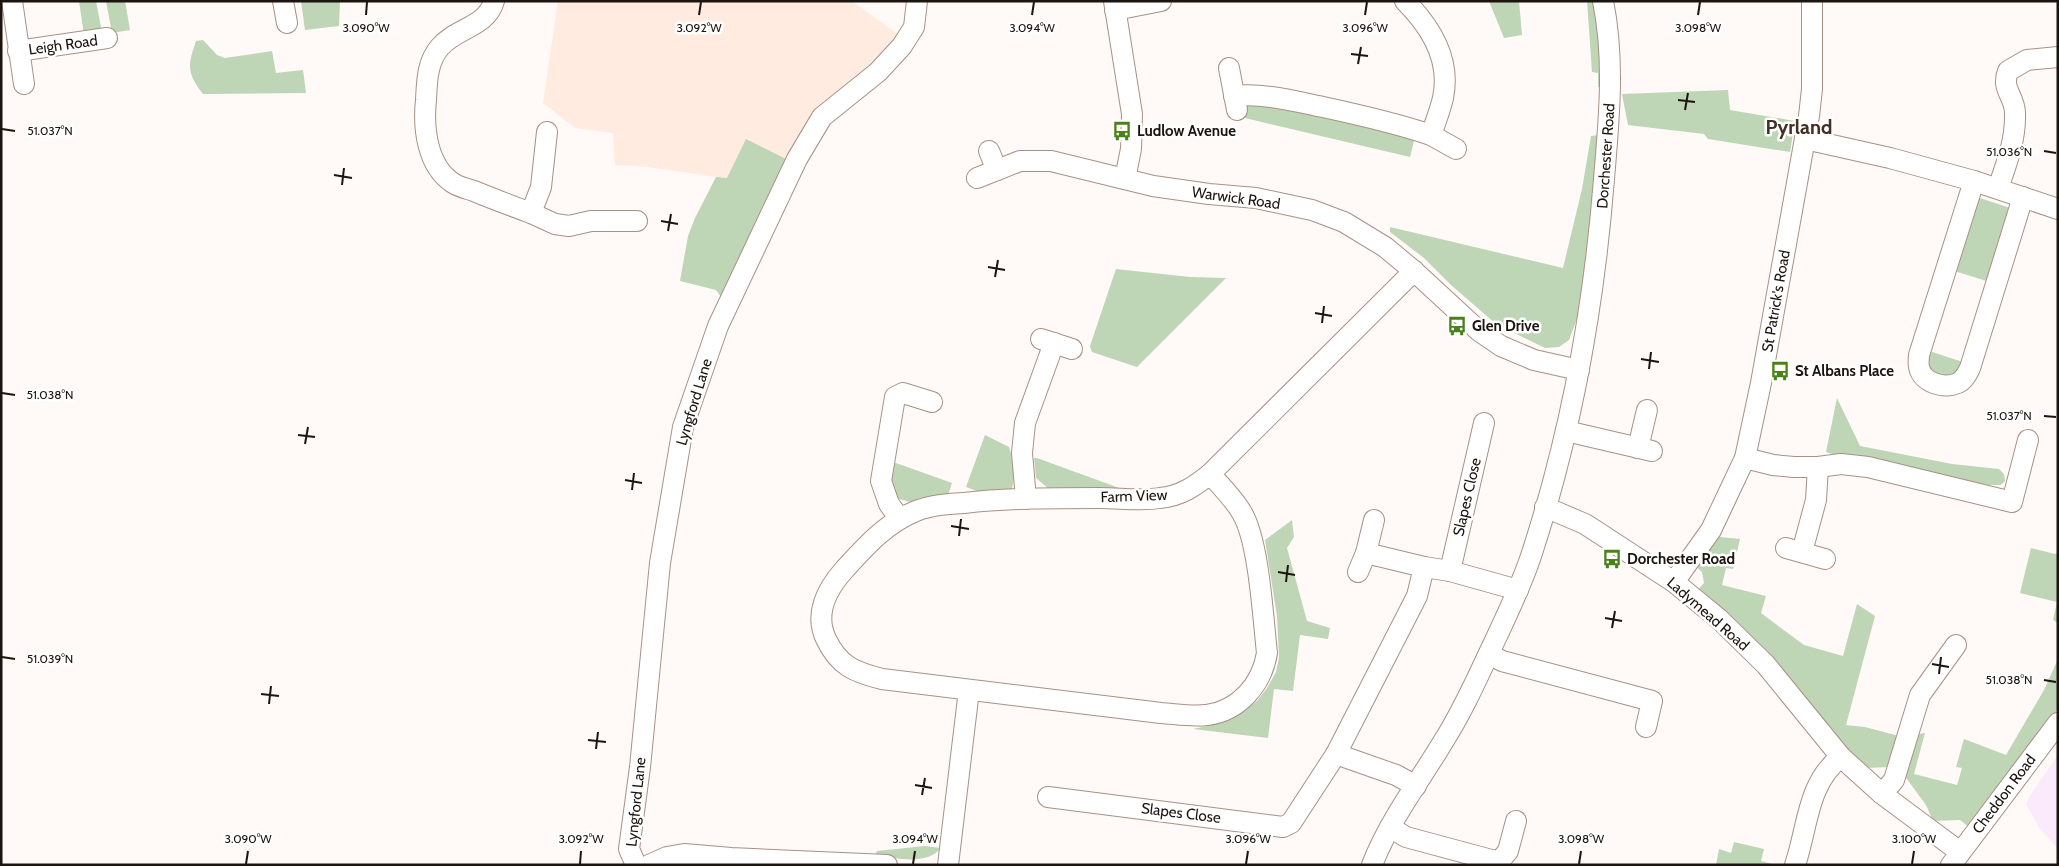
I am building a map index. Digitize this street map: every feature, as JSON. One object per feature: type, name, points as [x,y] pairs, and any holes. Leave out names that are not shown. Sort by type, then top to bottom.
[{"type":"street","name":"Leigh Road","points":[[12,1],[24,84]]},
{"type":"street","points":[[283,1],[287,23]]},
{"type":"street","points":[[494,1],[486,16],[442,44],[434,54],[429,66],[424,118],[430,153],[440,169],[453,183],[555,224],[569,226],[591,221],[637,221]]},
{"type":"street","name":"Lyngford Lane","points":[[636,865],[632,860],[629,849],[640,767],[660,563],[684,427],[718,326],[794,164],[822,117],[878,72],[902,46],[914,27],[917,1]]},
{"type":"street","points":[[1125,179],[1130,149],[1132,114],[1114,5],[1161,1]]},
{"type":"street","points":[[1405,1],[1418,14],[1436,41],[1445,68],[1443,96],[1432,135]]},
{"type":"street","name":"Dorchester Road","points":[[1372,865],[1390,827],[1445,739],[1489,654],[1518,590],[1546,507],[1566,431],[1579,370],[1600,234],[1609,113],[1610,61],[1603,1]]},
{"type":"street","name":"St Patrick's Road","points":[[1674,582],[1711,530],[1745,458],[1761,383],[1805,140],[1812,89],[1812,1]]},
{"type":"street","name":"Leigh Road","points":[[18,51],[108,38]]},
{"type":"street","points":[[1998,188],[2010,157],[2014,135],[2015,110],[2004,84],[2008,71],[2027,60],[2058,57]]},
{"type":"street","points":[[1229,68],[1236,103],[1252,94],[1276,97],[1400,124],[1432,135],[1456,149]]},
{"type":"street","points":[[531,213],[541,187],[547,132]]},
{"type":"street","points":[[1805,140],[1890,158],[1998,188],[2058,209]]},
{"type":"street","points":[[989,152],[997,170]]},
{"type":"street","name":"Warwick Road","points":[[976,178],[1020,161],[1051,161],[1153,186],[1199,193],[1256,198],[1312,210],[1344,222],[1385,248],[1414,271],[1479,331],[1501,346],[1534,360],[1579,370]]},
{"type":"street","points":[[1974,181],[1919,355],[1919,368],[1925,378],[1938,385],[1958,383],[1965,377],[1970,368],[2023,197]]},
{"type":"street","points":[[1210,474],[1414,271]]},
{"type":"street","points":[[1026,499],[1022,453],[1025,423],[1056,344]]},
{"type":"street","points":[[900,519],[889,504],[882,481],[891,393],[904,393],[932,402]]},
{"type":"street","points":[[1566,431],[1645,450],[1647,410]]},
{"type":"street","name":"Slapes Close","points":[[1450,571],[1484,423]]},
{"type":"street","points":[[1745,458],[1773,465],[1818,467],[1840,464],[1868,467],[2012,502],[2028,440]]},
{"type":"street","points":[[1818,467],[1816,500],[1794,550],[1825,559]]},
{"type":"street","name":"Farm View","points":[[1210,474],[1243,513],[1250,532],[1256,560],[1267,653],[1262,674],[1244,697],[1234,705],[1221,711],[1207,715],[1161,713],[882,679],[851,669],[843,662],[826,637],[822,627],[822,614],[828,588],[883,530],[918,510],[938,505],[1026,499],[1161,498],[1192,489],[1210,474]]},
{"type":"street","name":"Ladymead Road","points":[[1546,507],[1585,524],[1674,582],[1719,619],[1766,665],[1842,757],[1955,858]]},
{"type":"street","points":[[1358,572],[1366,553],[1374,520]]},
{"type":"street","points":[[1366,553],[1424,567],[1450,571],[1518,590]]},
{"type":"street","name":"Slapes Close","points":[[1048,797],[1282,827],[1291,823],[1336,754],[1417,596],[1424,567]]},
{"type":"street","points":[[1882,794],[1894,780],[1920,695],[1956,645]]},
{"type":"street","points":[[1489,654],[1502,661],[1654,695],[1646,727]]},
{"type":"street","points":[[948,865],[969,690]]},
{"type":"street","name":"Cheddon Road","points":[[1955,858],[2057,726]]},
{"type":"street","points":[[1336,754],[1396,775],[1416,786]]},
{"type":"street","points":[[1795,865],[1811,800],[1822,777],[1832,764],[1842,757]]},
{"type":"street","points":[[1390,827],[1406,837],[1499,862],[1508,851],[1516,821]]},
{"type":"street","points":[[650,865],[667,857],[684,854],[887,865]]},
{"type":"shaded area","points":[[558,1],[852,1],[899,35],[871,64],[816,107],[788,160],[727,178],[716,177],[649,167],[615,165],[613,133],[575,128],[543,103]]},
{"type":"shaded area","points":[[2058,755],[2058,849],[2040,829],[2026,804]]},
{"type":"green space","points":[[79,1],[96,1],[102,32],[84,35]]},
{"type":"green space","points":[[106,1],[125,1],[130,30],[112,33]]},
{"type":"green space","points":[[301,1],[340,1],[339,26],[305,30]]},
{"type":"green space","points":[[1489,1],[1519,1],[1522,35],[1504,38]]},
{"type":"green space","points":[[1587,1],[1594,1],[1598,25],[1602,87],[1598,87],[1598,73],[1592,72]]},
{"type":"green space","points":[[203,40],[217,55],[225,58],[272,51],[276,73],[303,70],[306,93],[203,94],[191,74],[190,63],[196,41]]},
{"type":"green space","points":[[1728,90],[1730,110],[1795,121],[1790,152],[1708,139],[1704,134],[1628,125],[1622,94]]},
{"type":"green space","points":[[1247,99],[1415,137],[1410,157],[1245,118],[1242,115]]},
{"type":"green space","points":[[1599,135],[1590,226],[1578,316],[1569,340],[1559,347],[1545,348],[1496,324],[1451,285],[1424,258],[1390,232],[1390,227],[1563,268],[1582,189],[1591,136]]},
{"type":"green space","points":[[746,139],[788,160],[721,297],[716,290],[680,281],[688,236],[695,218],[716,177],[727,178]]},
{"type":"green space","points":[[1980,198],[2010,208],[1990,282],[1951,270],[1973,204]]},
{"type":"green space","points":[[1116,269],[1190,277],[1226,278],[1137,367],[1092,352],[1090,346]]},
{"type":"green space","points":[[1926,350],[1966,363],[1958,376],[1931,374],[1925,353]]},
{"type":"green space","points":[[1837,398],[1860,446],[1952,464],[1999,469],[2004,474],[2005,481],[2001,485],[1987,485],[1841,457],[1826,452]]},
{"type":"green space","points":[[985,435],[1009,447],[1014,470],[1014,482],[1010,494],[987,495],[966,487]]},
{"type":"green space","points":[[1034,458],[1122,489],[1065,491],[1049,489],[1036,478]]},
{"type":"green space","points":[[896,463],[952,483],[948,495],[920,498],[910,502],[899,499],[891,488],[889,464]]},
{"type":"green space","points":[[1741,478],[1746,481],[1720,537],[1740,539],[1733,569],[1726,568],[1722,585],[1766,596],[1761,613],[1804,645],[1843,656],[1857,604],[1875,616],[1846,725],[1865,727],[1899,736],[1891,767],[1864,768],[1697,591],[1704,583],[1702,572],[1694,565]]},
{"type":"green space","points":[[1292,520],[1294,537],[1287,548],[1307,621],[1330,628],[1328,639],[1300,635],[1293,691],[1274,689],[1268,738],[1193,729],[1221,723],[1245,710],[1257,701],[1276,672],[1279,657],[1277,616],[1265,540]]},
{"type":"green space","points":[[2031,548],[2055,554],[2058,553],[2058,623],[2053,620],[2057,602],[2020,593]]},
{"type":"green space","points":[[2058,659],[2058,708],[2044,731],[1969,827],[1960,820],[1933,821],[1926,805],[1904,775],[1919,734],[1925,733],[1914,774],[1957,785],[1962,768],[1956,767],[1964,739],[2006,755],[2044,690]]},
{"type":"green space","points":[[1734,842],[1764,849],[1761,861],[1776,865],[1716,865],[1719,849],[1731,853]]},
{"type":"green space","points":[[925,846],[941,848],[935,854],[919,859],[902,859],[875,855],[877,851]]},
{"type":"place","name":"Ludlow Avenue","points":[[1122,131]]},
{"type":"place","name":"Glen Drive","points":[[1457,326]]},
{"type":"place","name":"St Albans Place","points":[[1780,371]]},
{"type":"place","name":"Dorchester Road","points":[[1612,559]]},
{"type":"district","name":"Pyrland","points":[[1799,127]]}]
